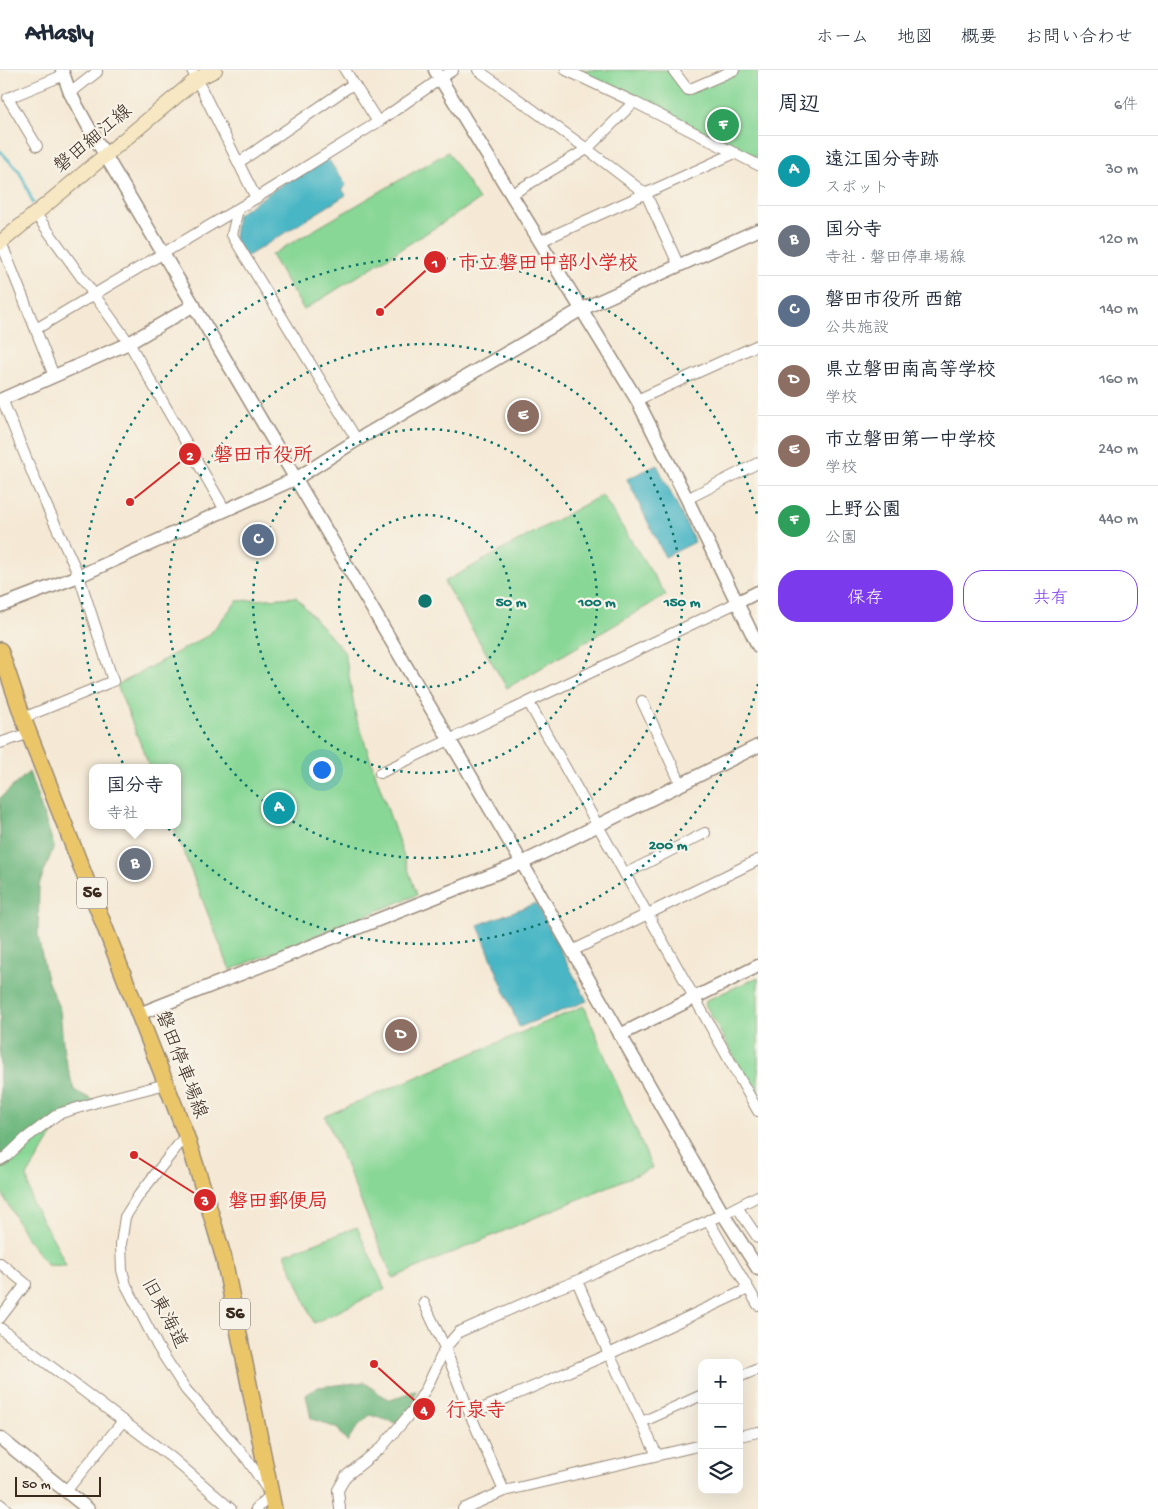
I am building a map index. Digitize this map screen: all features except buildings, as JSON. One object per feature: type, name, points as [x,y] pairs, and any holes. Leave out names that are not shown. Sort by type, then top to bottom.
[{"type":"main road","name":"磐田細江線","points":[[1,242],[105,154],[194,75],[215,70]]},
{"type":"main road","name":"磐田停車場線","points":[[0,650],[23,718],[186,1135],[206,1197],[224,1259],[272,1502]]},
{"type":"street","points":[[70,93],[97,72],[97,70]]},
{"type":"street","points":[[345,70],[378,122]]},
{"type":"street","points":[[36,329],[256,198],[378,122],[438,74],[453,70]]},
{"type":"street","points":[[478,70],[587,148],[646,194],[678,266]]},
{"type":"street","points":[[566,70],[758,165]]},
{"type":"street","points":[[673,70],[688,90],[734,70]]},
{"type":"street","points":[[37,146],[8,98],[63,73],[70,93],[88,126],[522,862],[723,1214],[758,1269]]},
{"type":"street","points":[[438,74],[637,400],[758,646]]},
{"type":"street","points":[[194,75],[256,198]]},
{"type":"street","points":[[238,163],[353,84]]},
{"type":"street","points":[[512,194],[564,164],[587,148],[634,102]]},
{"type":"street","points":[[541,241],[735,153]]},
{"type":"street","points":[[238,209],[232,236],[357,440]]},
{"type":"street","points":[[35,213],[129,343],[225,510]]},
{"type":"street","points":[[0,606],[79,576],[296,478],[357,440],[582,309],[758,230]]},
{"type":"street","points":[[1,242],[54,376]]},
{"type":"street","points":[[23,718],[113,681],[79,576],[38,487],[1,399],[129,343],[194,305]]},
{"type":"street","points":[[637,400],[758,345]]},
{"type":"street","points":[[687,499],[758,463]]},
{"type":"street","points":[[380,773],[758,592]]},
{"type":"street","points":[[642,701],[681,784]]},
{"type":"street","points":[[529,703],[758,1111]]},
{"type":"street","points":[[0,743],[30,733]]},
{"type":"street","points":[[139,1014],[522,862],[758,746]]},
{"type":"street","points":[[624,874],[705,833]]},
{"type":"street","points":[[572,951],[758,860]]},
{"type":"street","points":[[620,1035],[758,966]]},
{"type":"street","points":[[0,1160],[58,1114],[100,1100],[166,1084]]},
{"type":"street","name":"旧東海道","points":[[186,1135],[139,1195],[125,1217],[120,1244],[124,1278],[158,1347],[186,1390],[246,1459],[272,1502]]},
{"type":"street","points":[[340,1509],[338,1490],[346,1476],[381,1448],[413,1410],[427,1387],[445,1348],[459,1332],[577,1281],[758,1196]]},
{"type":"street","points":[[736,1207],[758,1238]]},
{"type":"street","points":[[708,1220],[758,1305]]},
{"type":"street","points":[[0,1263],[26,1284],[0,1318]]},
{"type":"street","points":[[577,1281],[657,1455]]},
{"type":"street","points":[[470,1414],[609,1354],[748,1289]]},
{"type":"street","points":[[424,1303],[445,1348],[470,1414],[504,1491]]},
{"type":"street","points":[[0,1328],[172,1458],[231,1509]]},
{"type":"street","points":[[743,1375],[758,1369]]},
{"type":"street","points":[[642,1422],[698,1396]]},
{"type":"street","points":[[66,1491],[123,1421]]},
{"type":"street","points":[[743,1435],[758,1432]]},
{"type":"street","points":[[0,1438],[88,1509]]},
{"type":"street","points":[[463,1509],[504,1491],[698,1446]]},
{"type":"street","points":[[256,1509],[272,1502]]},
{"type":"street","points":[[0,1504],[6,1509]]},
{"type":"green space","points":[[573,70],[670,70],[683,88],[739,70],[758,70],[758,158]]},
{"type":"green space","points":[[448,152],[479,200],[304,310],[271,255]]},
{"type":"green space","points":[[602,495],[666,595],[507,688],[444,582]]},
{"type":"green space","points":[[296,597],[345,653],[356,717],[417,895],[230,970],[175,829],[181,829],[181,764],[148,764],[117,685],[209,635],[237,601]]},
{"type":"green space","points":[[29,772],[54,846],[39,885],[38,936],[47,980],[60,1010],[64,1054],[74,1090],[98,1103],[60,1117],[0,1162],[0,798]]},
{"type":"green space","points":[[758,977],[758,1100],[705,1004],[707,1000]]},
{"type":"green space","points":[[584,1006],[652,1168],[393,1278],[325,1116]]},
{"type":"green space","points":[[52,1121],[56,1129],[27,1176],[32,1203],[55,1242],[66,1266],[47,1265],[25,1236],[0,1189],[0,1162]]},
{"type":"green space","points":[[357,1227],[385,1289],[314,1323],[285,1254]]},
{"type":"green space","points":[[365,1382],[378,1393],[391,1400],[416,1390],[414,1405],[396,1423],[370,1415],[358,1426],[347,1442],[338,1429],[311,1418],[306,1395],[318,1387]]},
{"type":"water","points":[[325,155],[346,185],[342,189],[346,195],[246,257],[234,239],[237,215]]},
{"type":"water","points":[[657,465],[695,542],[665,557],[627,479]]},
{"type":"water","points":[[536,903],[587,1001],[519,1027],[478,925]]},
{"type":"waterway","points":[[0,151],[19,171],[33,203]]},
{"type":"place","name":"上野公園","points":[[723,125]]},
{"type":"place","name":"市立磐田中部小学校","points":[[380,312]]},
{"type":"place","name":"市立磐田第一中学校","points":[[523,416]]},
{"type":"place","name":"磐田市役所","points":[[130,502]]},
{"type":"place","name":"磐田市役所 西館","points":[[258,540]]},
{"type":"place","name":"遠江国分寺跡","points":[[279,808]]},
{"type":"place","name":"国分寺","points":[[135,864]]},
{"type":"place","name":"県立磐田南高等学校","points":[[401,1035]]},
{"type":"place","name":"磐田郵便局","points":[[134,1155]]},
{"type":"place","name":"行泉寺","points":[[374,1364]]}]
